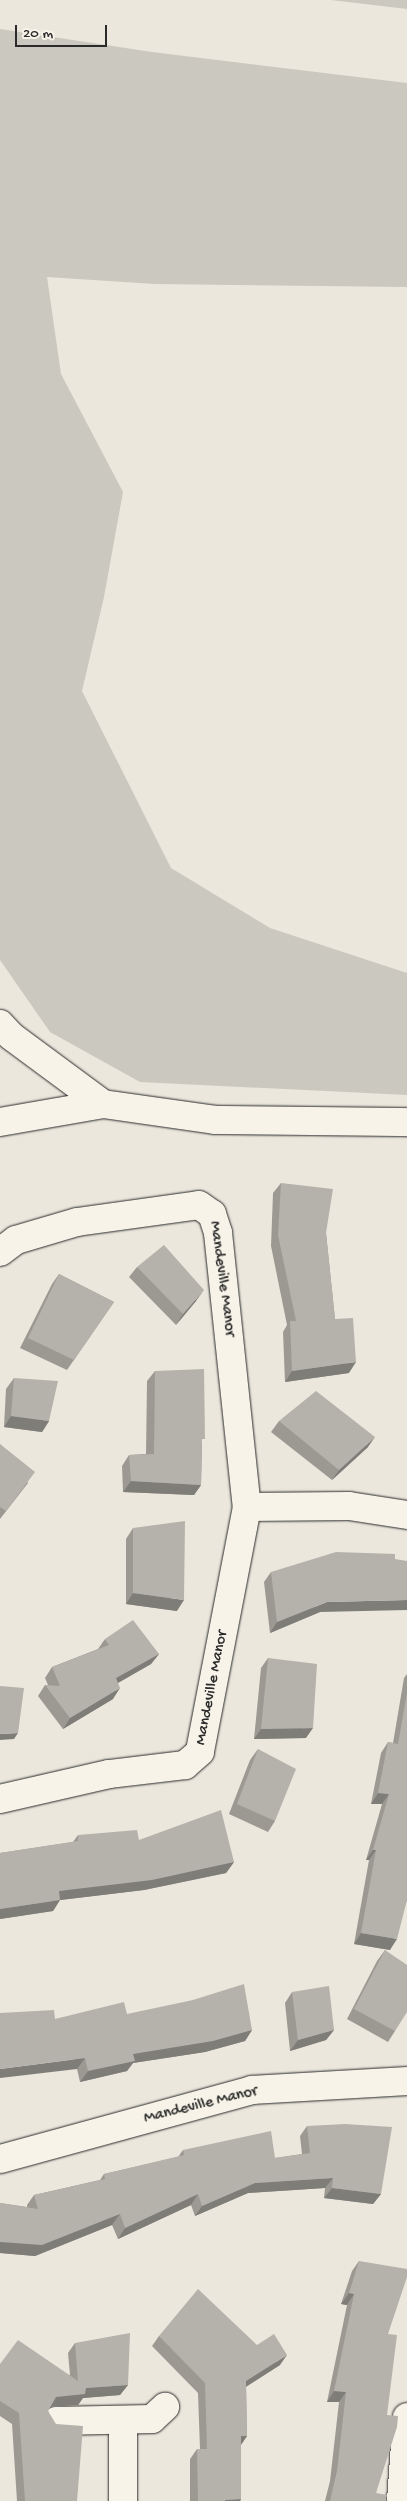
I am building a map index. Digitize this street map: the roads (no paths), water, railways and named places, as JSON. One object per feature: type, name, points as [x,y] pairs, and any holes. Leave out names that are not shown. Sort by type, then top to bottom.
[{"type":"street","points":[[0,1024],[11,1036],[103,1104]]},
{"type":"street","points":[[0,1122],[103,1104],[215,1120],[407,1122]]},
{"type":"street","name":"Mandeville Manor","points":[[0,1252],[16,1240],[77,1222],[199,1205],[212,1214],[218,1233],[247,1507],[200,1752],[185,1765],[109,1774],[0,1799]]},
{"type":"street","points":[[247,1507],[349,1506],[407,1515]]},
{"type":"street","name":"Mandeville Manor","points":[[0,2160],[252,2090],[407,2081]]},
{"type":"street","points":[[56,2420],[123,2421],[152,2419],[165,2407]]},
{"type":"street","points":[[401,2501],[407,2417]]},
{"type":"street","points":[[123,2421],[123,2501]]}]
